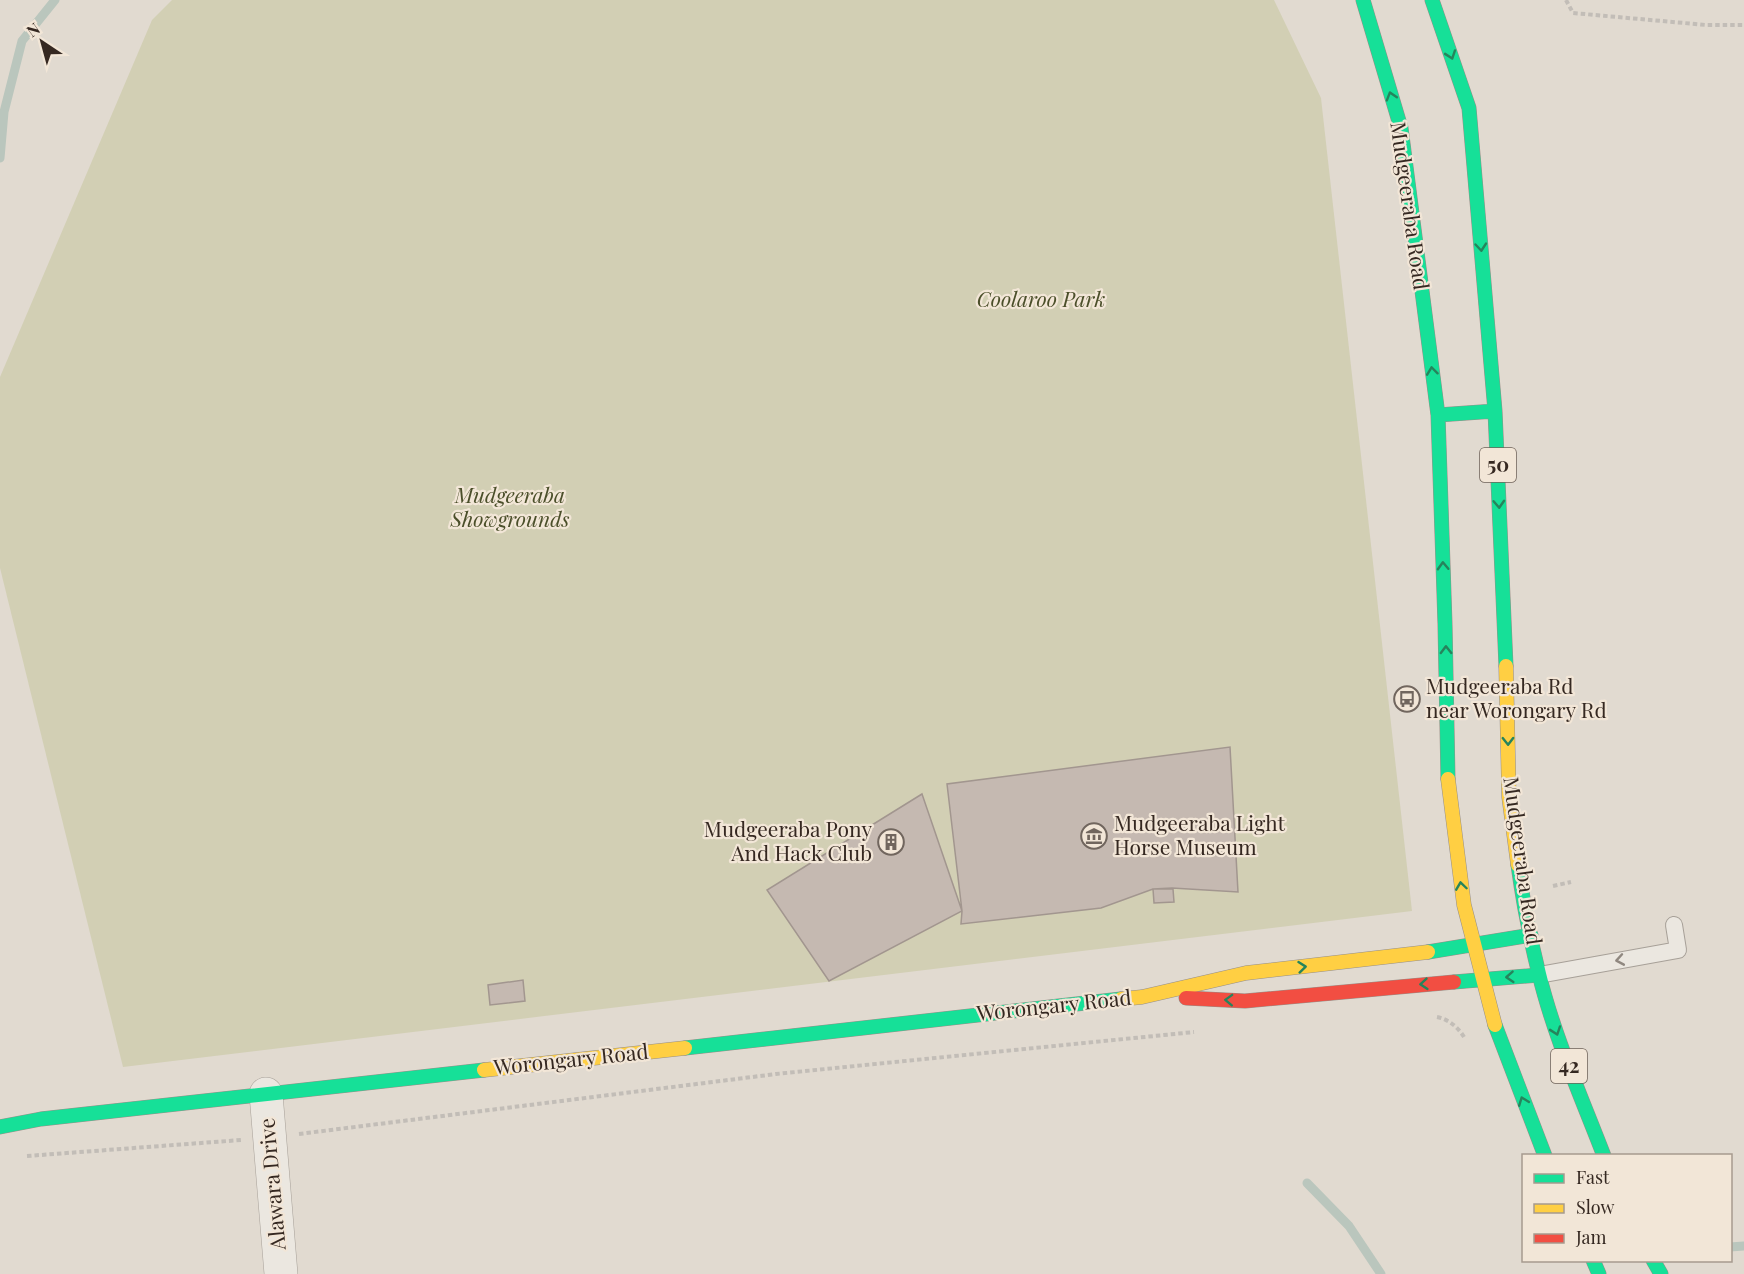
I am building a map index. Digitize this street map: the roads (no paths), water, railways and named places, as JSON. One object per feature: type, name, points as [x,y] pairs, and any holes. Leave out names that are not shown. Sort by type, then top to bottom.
[{"type":"main road","name":"Mudgeeraba Road","points":[[1362,0],[1401,128],[1438,415],[1448,774],[1454,841],[1464,905],[1498,1035],[1545,1154]]},
{"type":"main road","name":"Mudgeeraba Road","points":[[1432,0],[1469,108],[1495,411],[1505,614],[1509,797],[1522,893],[1539,975],[1557,1033],[1604,1154]]},
{"type":"main road","points":[[1438,415],[1495,411]]},
{"type":"main road","name":"Worongary Road","points":[[0,1127],[41,1119],[1142,997],[1246,973],[1417,954],[1531,935]]},
{"type":"main road","name":"Worongary Road","points":[[1142,997],[1245,1001],[1539,975]]},
{"type":"street","name":"Alawara Drive","points":[[266,1094],[281,1274]]},
{"type":"lane","points":[[1539,975],[1678,950],[1674,925]]},
{"type":"waterway","points":[[0,158],[4,112],[22,41],[55,0]]},
{"type":"waterway","points":[[1307,1183],[1349,1226],[1381,1274]]},
{"type":"waterway","points":[[1732,1247],[1744,1246]]},
{"type":"place","name":"Mudgeeraba Rd near Worongary Rd","points":[[1407,699]]},
{"type":"place","name":"Mudgeeraba Light Horse Museum","points":[[1094,836]]},
{"type":"place","name":"Mudgeeraba Pony And Hack Club","points":[[891,842]]},
{"type":"park label","name":"Coolaroo Park","points":[[1041,300]]},
{"type":"park label","name":"Mudgeeraba Showgrounds","points":[[510,508]]}]
